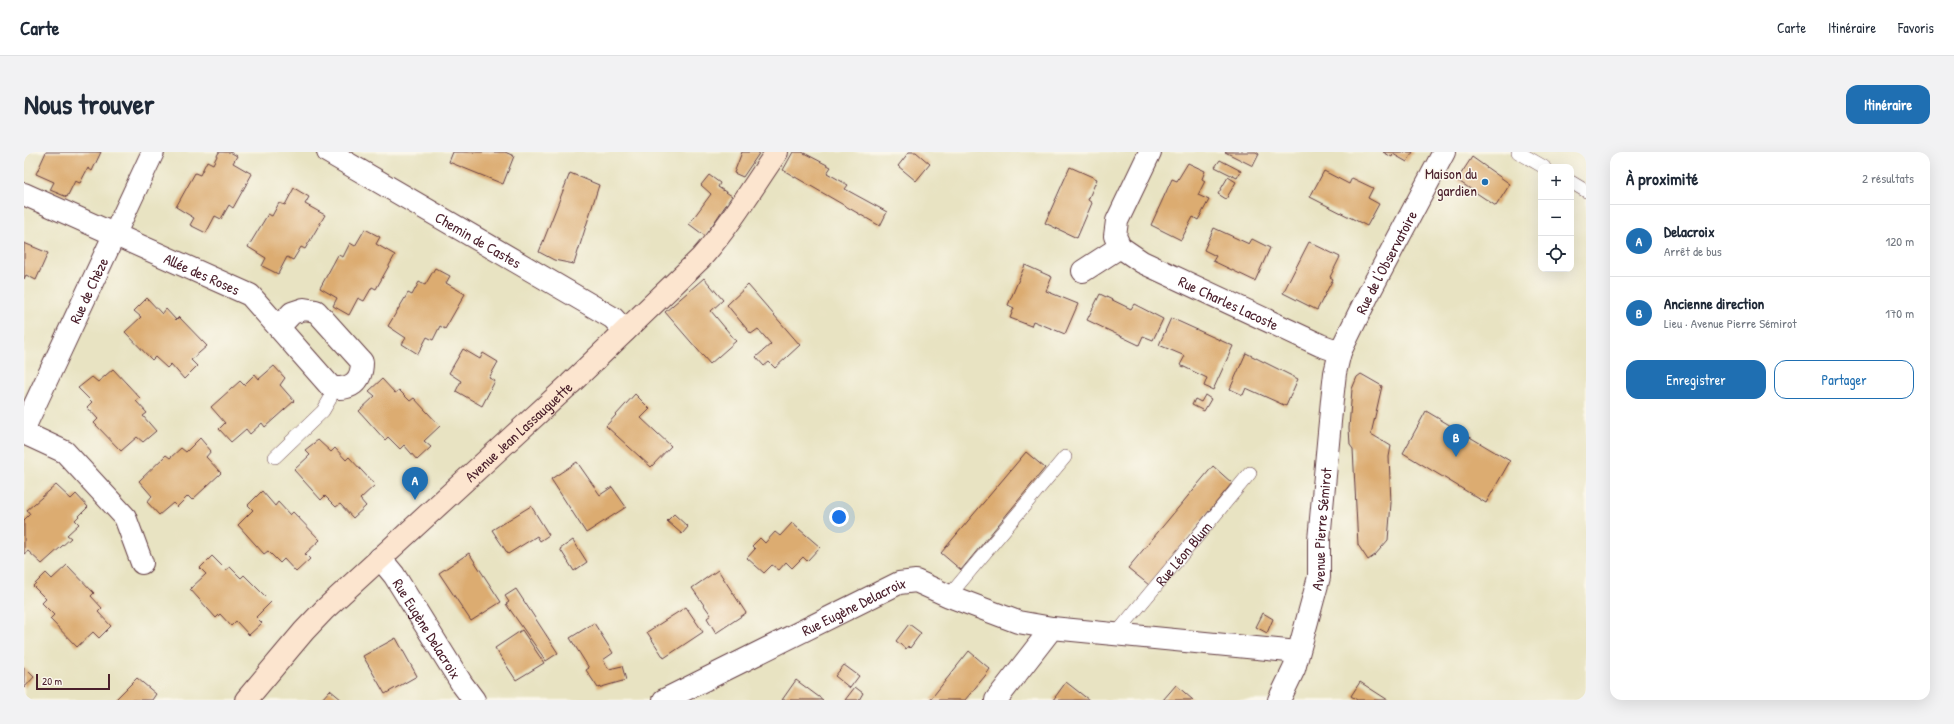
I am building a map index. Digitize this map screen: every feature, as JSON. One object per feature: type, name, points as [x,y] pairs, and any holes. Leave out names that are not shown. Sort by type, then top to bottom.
[{"type":"street","name":"Rue de Chèze","points":[[24,428],[153,152]]},
{"type":"street","name":"Chemin de Castes","points":[[328,152],[613,318],[625,331]]},
{"type":"street","name":"Avenue Jean Lassauguette","points":[[246,700],[304,631],[380,558],[570,384],[701,258],[718,238],[777,152]]},
{"type":"street","points":[[1083,271],[1120,247],[1115,236],[1117,221],[1150,152]]},
{"type":"street","name":"Rue de l'Observatoire","points":[[1340,352],[1369,293],[1444,152]]},
{"type":"street","name":"Allée des Roses","points":[[24,194],[250,295],[331,387]]},
{"type":"street","name":"Rue Charles Lacoste","points":[[1120,247],[1142,262],[1320,345],[1340,352]]},
{"type":"street","points":[[279,327],[292,313],[304,309],[316,311],[362,362],[359,378],[353,385],[342,389],[331,387]]},
{"type":"street","name":"Avenue Pierre Sémirot","points":[[1278,700],[1294,669],[1319,577],[1319,540],[1332,400],[1335,373],[1340,352]]},
{"type":"street","points":[[24,433],[65,452],[125,517],[142,563]]},
{"type":"street","name":"Rue Eugène Delacroix","points":[[380,558],[394,575],[462,684],[474,700]]},
{"type":"street","name":"Rue Eugène Delacroix","points":[[664,700],[899,584],[916,582],[1018,622],[1052,628]]},
{"type":"street","points":[[996,700],[1052,628],[1298,652]]},
{"type":"lane","points":[[1518,152],[1539,164]]},
{"type":"lane","points":[[1574,184],[1586,191]]},
{"type":"lane","points":[[275,457],[323,411],[330,399],[331,387]]},
{"type":"lane","points":[[949,596],[1065,457]]},
{"type":"lane","name":"Rue Léon Blum","points":[[1116,634],[1250,473]]},
{"type":"building","points":[[46,152],[101,152],[92,171],[88,168],[80,183],[75,181],[67,197],[50,190],[54,182],[36,174]]},
{"type":"building","points":[[219,152],[230,152],[237,156],[233,163],[252,174],[233,208],[229,205],[221,219],[215,216],[206,233],[190,225],[194,218],[176,207],[195,173],[200,175],[207,161],[213,164]]},
{"type":"building","points":[[453,152],[505,152],[514,156],[503,184],[449,162]]},
{"type":"building","points":[[742,152],[760,152],[743,177],[734,173]]},
{"type":"building","points":[[793,152],[802,152],[831,167],[827,173],[848,185],[845,189],[887,212],[880,226],[783,170]]},
{"type":"building","points":[[909,152],[916,152],[930,164],[916,181],[898,166]]},
{"type":"building","points":[[1225,152],[1256,152],[1259,154],[1253,166]]},
{"type":"building","points":[[1383,152],[1413,152],[1407,162],[1393,154],[1392,157]]},
{"type":"building","name":"Maison du gardien","points":[[1472,157],[1510,184],[1496,206],[1457,180]]},
{"type":"building","points":[[1220,160],[1241,171],[1237,178],[1215,167]]},
{"type":"building","points":[[1188,163],[1205,171],[1202,179],[1205,181],[1198,195],[1209,200],[1198,220],[1193,217],[1181,240],[1151,225],[1172,179],[1177,181]]},
{"type":"building","points":[[1070,167],[1097,179],[1088,200],[1092,203],[1077,238],[1045,223]]},
{"type":"building","points":[[1324,171],[1349,184],[1352,178],[1373,188],[1368,198],[1379,204],[1367,226],[1310,197]]},
{"type":"building","points":[[570,173],[599,185],[574,264],[554,260],[539,252]]},
{"type":"building","points":[[709,175],[720,183],[718,187],[732,196],[705,236],[689,224],[711,194],[701,185]]},
{"type":"building","points":[[1228,177],[1236,182],[1226,199],[1218,194]]},
{"type":"building","points":[[294,188],[309,197],[305,204],[325,215],[305,249],[301,247],[293,260],[287,257],[278,274],[262,266],[266,258],[248,247],[268,214],[272,216],[279,203],[285,205]]},
{"type":"building","points":[[1214,228],[1249,244],[1252,239],[1270,248],[1255,281],[1213,261],[1216,256],[1204,250]]},
{"type":"building","points":[[365,229],[380,237],[376,244],[395,255],[376,289],[372,287],[364,301],[358,298],[349,315],[333,306],[337,298],[320,288],[338,255],[343,257],[350,243],[355,246]]},
{"type":"building","points":[[1309,242],[1340,257],[1330,277],[1333,279],[1317,310],[1283,293]]},
{"type":"building","points":[[24,243],[48,253],[36,280],[26,275],[24,279]]},
{"type":"building","points":[[1025,265],[1052,277],[1046,291],[1078,304],[1065,334],[1033,321],[1031,326],[1010,318],[1014,308],[1008,305]]},
{"type":"building","points":[[435,268],[450,276],[446,283],[465,294],[445,329],[440,326],[433,340],[427,337],[418,354],[402,344],[406,338],[388,326],[408,293],[412,295],[419,282],[425,285]]},
{"type":"building","points":[[704,278],[723,300],[711,311],[736,341],[710,364],[665,312]]},
{"type":"building","points":[[748,285],[800,345],[775,368],[769,362],[764,366],[756,357],[771,344],[758,329],[751,334],[727,305]]},
{"type":"building","points":[[1100,294],[1131,309],[1134,304],[1163,319],[1153,340],[1143,336],[1139,345],[1087,320]]},
{"type":"building","points":[[147,298],[162,314],[166,309],[176,320],[179,317],[207,346],[191,360],[197,366],[184,379],[171,364],[167,368],[155,357],[152,360],[125,332],[141,317],[134,311]]},
{"type":"building","points":[[1171,318],[1233,346],[1213,390],[1204,386],[1207,378],[1180,365],[1185,356],[1159,345]]},
{"type":"building","points":[[463,349],[480,359],[483,353],[498,362],[489,378],[495,381],[482,406],[456,391],[461,381],[449,373]]},
{"type":"building","points":[[1246,353],[1298,379],[1286,406],[1246,388],[1243,395],[1230,389]]},
{"type":"building","points":[[274,366],[285,378],[280,385],[294,401],[265,427],[262,423],[250,434],[246,429],[231,442],[219,429],[225,423],[211,407],[240,381],[244,385],[255,374],[259,379]]},
{"type":"building","points":[[113,369],[140,398],[136,401],[147,413],[143,416],[156,431],[143,442],[137,437],[121,451],[94,423],[98,419],[87,407],[92,402],[78,388],[92,377],[98,382]]},
{"type":"building","points":[[1361,374],[1382,386],[1371,434],[1391,446],[1389,457],[1391,503],[1388,540],[1375,555],[1368,560],[1358,545],[1353,449],[1350,445],[1349,428],[1352,389],[1357,377]]},
{"type":"building","points":[[382,379],[395,393],[399,390],[410,401],[414,398],[440,426],[424,441],[431,447],[417,460],[404,445],[400,449],[388,437],[385,440],[359,411],[375,396],[369,391]]},
{"type":"building","points":[[635,394],[650,409],[641,418],[671,446],[651,467],[606,426]]},
{"type":"building","points":[[1205,395],[1211,399],[1204,411],[1192,405],[1195,399],[1201,402]]},
{"type":"building","points":[[1426,411],[1510,461],[1486,503],[1403,453]]},
{"type":"building","points":[[200,438],[211,451],[206,457],[221,473],[192,500],[188,496],[177,507],[173,503],[159,515],[147,502],[152,496],[139,481],[166,455],[170,458],[181,448],[186,452]]},
{"type":"building","points":[[318,440],[331,452],[335,448],[346,460],[349,457],[375,485],[360,499],[366,506],[353,518],[340,504],[336,507],[325,496],[321,500],[294,470],[310,455],[305,450]]},
{"type":"building","points":[[1026,452],[1045,468],[961,570],[941,553]]},
{"type":"building","points":[[577,462],[600,495],[612,487],[626,507],[586,533],[551,479]]},
{"type":"building","points":[[1213,466],[1232,483],[1149,585],[1128,568]]},
{"type":"building","points":[[56,485],[71,499],[76,494],[88,507],[75,520],[79,524],[67,535],[71,538],[42,564],[28,551],[24,554],[24,520],[30,514],[27,510]]},
{"type":"building","points":[[262,491],[275,506],[278,502],[290,515],[293,512],[320,540],[305,554],[310,559],[296,572],[284,559],[280,563],[268,551],[264,554],[238,525],[253,510],[248,505]]},
{"type":"building","points":[[531,506],[549,535],[540,541],[537,536],[508,554],[492,530]]},
{"type":"building","points":[[674,514],[688,527],[682,534],[667,521]]},
{"type":"building","points":[[792,523],[820,547],[807,561],[803,557],[792,568],[786,562],[779,570],[772,565],[764,573],[747,558],[755,549],[752,546],[760,538],[765,543],[775,532],[780,536]]},
{"type":"building","points":[[573,540],[587,562],[574,571],[560,549]]},
{"type":"building","points":[[469,553],[501,602],[471,621],[439,573]]},
{"type":"building","points":[[212,556],[226,570],[230,567],[241,578],[244,575],[271,602],[256,617],[262,623],[249,635],[236,621],[231,626],[220,614],[216,618],[190,589],[206,574],[200,568]]},
{"type":"building","points":[[67,565],[94,593],[91,596],[102,608],[98,612],[111,626],[99,638],[93,632],[77,647],[50,619],[54,615],[42,603],[46,599],[33,586],[46,573],[52,579]]},
{"type":"building","points":[[718,570],[746,613],[716,633],[707,618],[711,615],[692,588]]},
{"type":"building","points":[[516,589],[558,653],[546,661],[506,604],[509,602],[505,596]]},
{"type":"building","points":[[686,607],[703,632],[664,658],[647,632]]},
{"type":"building","points":[[1263,613],[1273,619],[1267,633],[1256,627]]},
{"type":"building","points":[[594,623],[613,653],[603,660],[609,669],[622,666],[626,680],[598,688],[586,670],[589,668],[570,638]]},
{"type":"building","points":[[909,624],[921,633],[910,648],[908,646],[906,649],[896,641]]},
{"type":"building","points":[[522,630],[544,663],[516,680],[495,648]]},
{"type":"building","points":[[396,638],[417,676],[385,694],[363,656]]},
{"type":"building","points":[[969,651],[990,669],[985,676],[965,700],[930,700]]},
{"type":"building","points":[[844,665],[859,676],[850,688],[835,676]]},
{"type":"building","points":[[24,667],[34,677],[24,688]]},
{"type":"building","points":[[137,678],[156,694],[152,700],[115,700]]},
{"type":"building","points":[[796,680],[823,700],[782,700]]},
{"type":"building","points":[[1066,682],[1089,700],[1053,700]]},
{"type":"building","points":[[1360,682],[1388,700],[1357,700],[1351,696]]},
{"type":"building","points":[[1176,685],[1193,700],[1163,700]]},
{"type":"building","points":[[855,687],[863,693],[859,700],[845,700]]},
{"type":"building","points":[[330,690],[342,700],[321,700]]},
{"type":"place","name":"Maison du gardien","points":[[1485,182]]},
{"type":"place","name":"Ancienne direction","points":[[1456,457]]},
{"type":"place","name":"Delacroix","points":[[415,500]]}]
